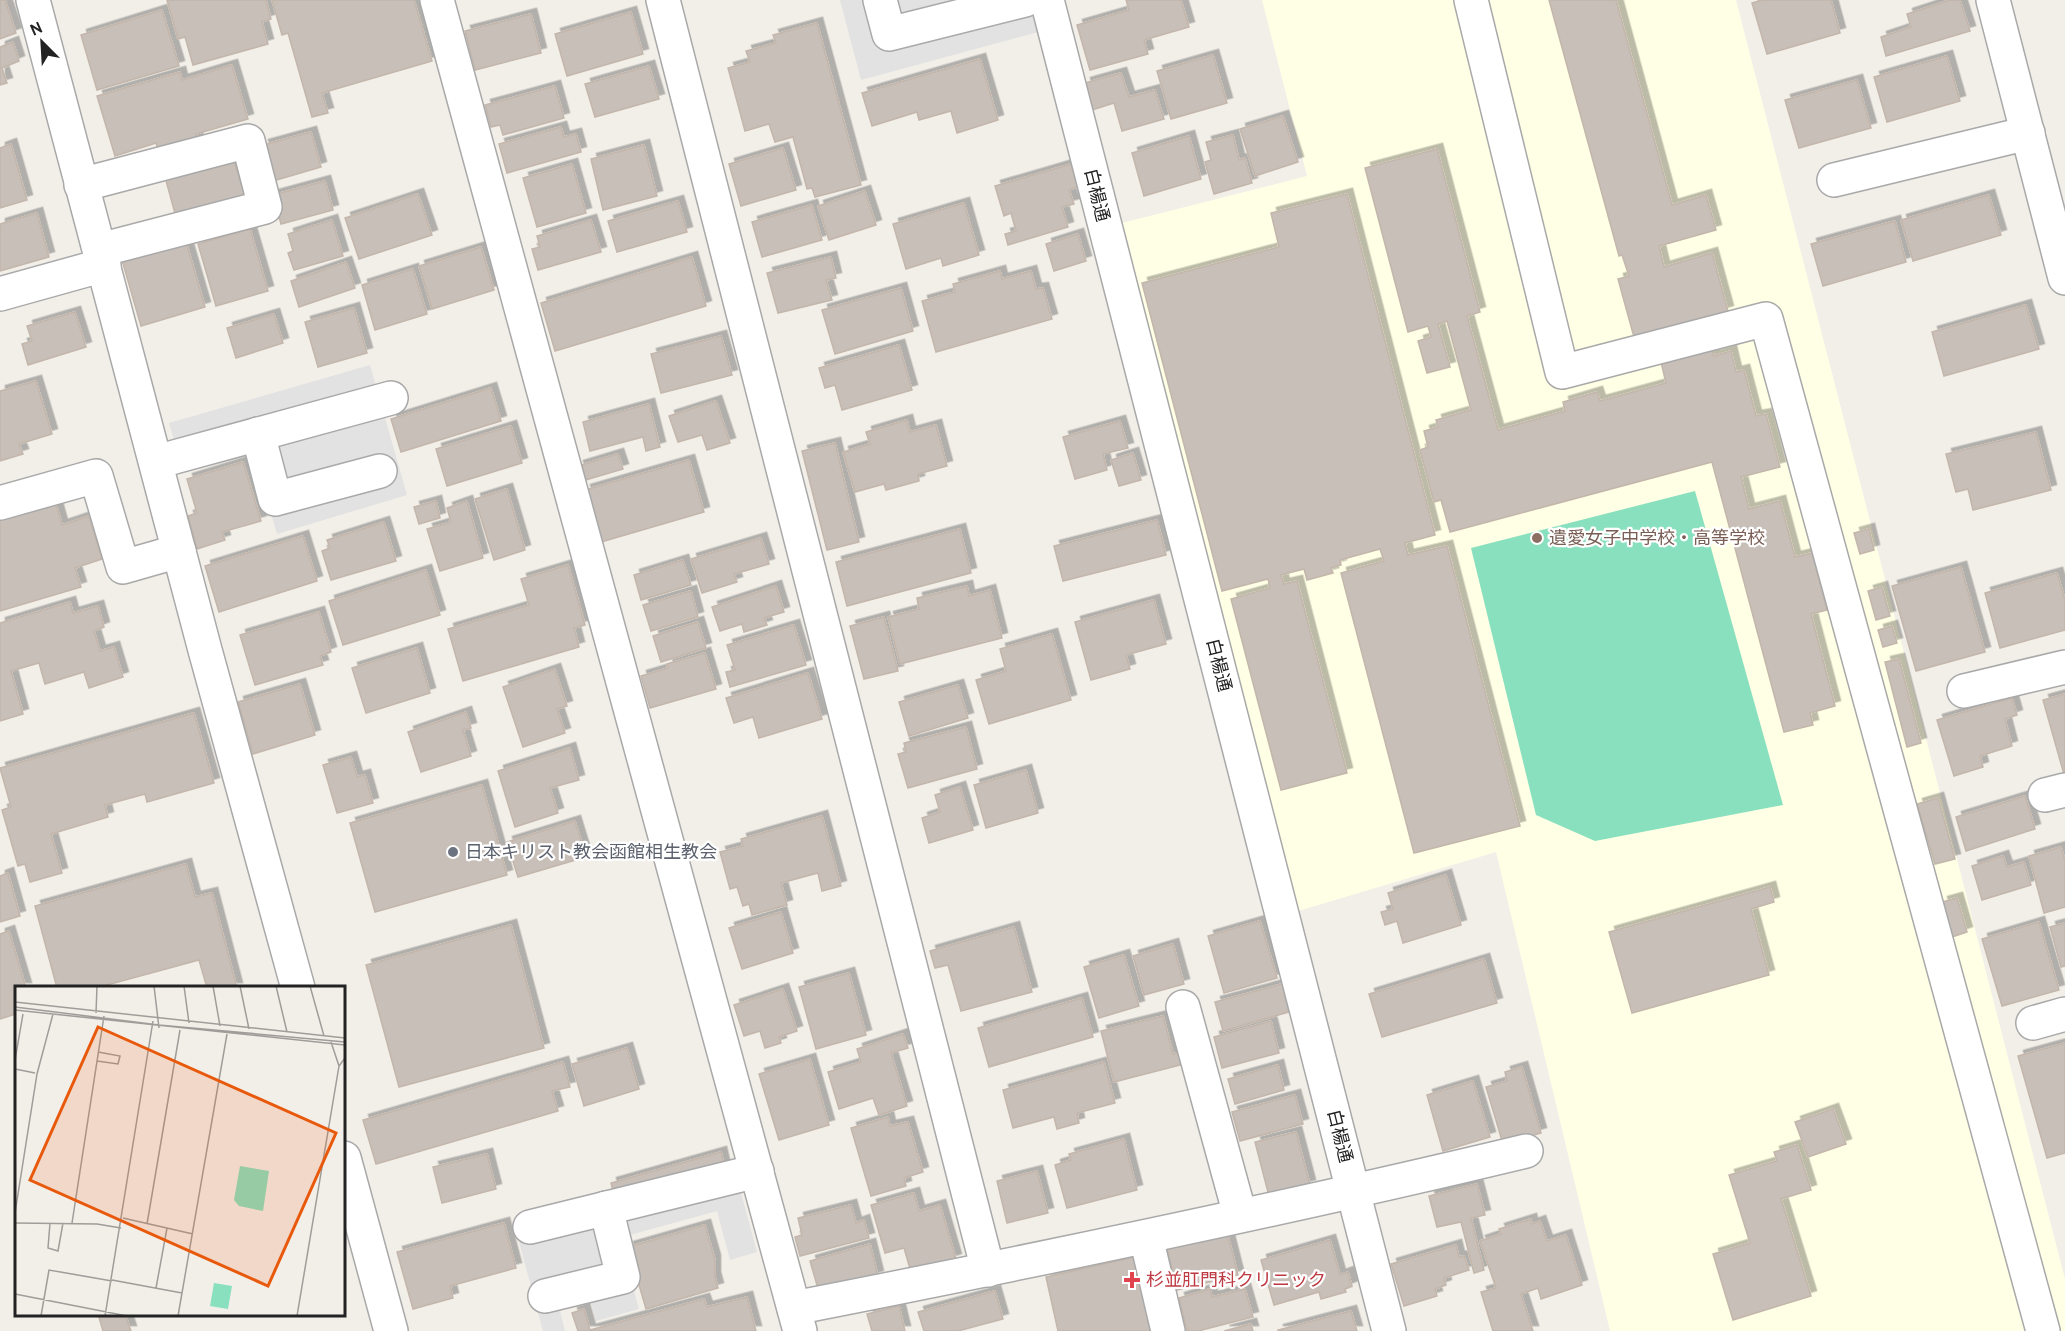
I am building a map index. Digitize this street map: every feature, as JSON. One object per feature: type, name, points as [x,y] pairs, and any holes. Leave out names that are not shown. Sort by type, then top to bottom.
[{"type":"street","points":[[33,0],[297,986]]},
{"type":"street","points":[[437,0],[797,1319],[988,1270],[1355,1192],[1526,1151]]},
{"type":"street","points":[[663,0],[988,1270]]},
{"type":"street","points":[[880,0],[889,34],[1025,0]]},
{"type":"street","name":"白楊通","points":[[1047,0],[1389,1331]]},
{"type":"street","points":[[1471,0],[1562,372],[1766,319],[2043,1331]]},
{"type":"street","points":[[1993,0],[2065,278]]},
{"type":"street","points":[[1834,180],[2028,133]]},
{"type":"street","points":[[0,294],[102,258],[265,207],[248,141],[81,185]]},
{"type":"street","points":[[156,462],[391,398]]},
{"type":"street","points":[[258,434],[275,499],[380,471]]},
{"type":"street","points":[[0,503],[96,476],[123,567],[179,551]]},
{"type":"street","points":[[1964,691],[2065,667]]},
{"type":"street","points":[[1183,1007],[1240,1215]]},
{"type":"street","points":[[2033,1023],[2065,1014]]},
{"type":"street","points":[[345,1162],[391,1331]]},
{"type":"street","points":[[530,1227],[757,1171]]},
{"type":"street","points":[[545,1296],[623,1277],[606,1208]]},
{"type":"street","points":[[1146,1237],[1168,1331]]},
{"type":"shaded area","points":[[840,0],[1029,0],[1038,32],[861,80]]},
{"type":"shaded area","name":"遺愛女子中学校・高等学校","points":[[1262,0],[1736,0],[2065,1279],[2065,1331],[1610,1331],[1496,852],[1295,912],[1118,224],[1307,176]]},
{"type":"shaded area","points":[[370,365],[407,495],[277,534],[252,447],[182,467],[169,423]]},
{"type":"shaded area","points":[[737,1178],[757,1252],[730,1260],[717,1211],[619,1238],[639,1309],[596,1321],[590,1299],[559,1307],[565,1331],[543,1331],[518,1238]]},
{"type":"green space","points":[[1695,491],[1783,805],[1595,841],[1536,815],[1471,548]]},
{"type":"building","points":[[0,0],[5,0],[16,33],[0,39]]},
{"type":"building","points":[[167,0],[266,0],[271,19],[262,22],[268,44],[193,65],[185,37],[178,39]]},
{"type":"building","points":[[272,0],[414,0],[432,61],[322,93],[328,113],[312,117],[288,33],[282,35]]},
{"type":"building","points":[[1126,0],[1181,0],[1189,27],[1144,40],[1148,54],[1090,70],[1077,25],[1129,10]]},
{"type":"building","points":[[1549,0],[1616,0],[1672,205],[1706,195],[1716,230],[1659,246],[1664,267],[1712,253],[1728,311],[1634,337],[1618,279],[1629,276],[1622,255],[1619,256]]},
{"type":"building","points":[[1762,0],[1831,0],[1840,33],[1767,54],[1752,3]]},
{"type":"building","points":[[1950,0],[1960,0],[1970,31],[1886,56],[1881,37],[1911,27],[1907,14]]},
{"type":"building","points":[[162,10],[179,66],[97,90],[81,35]]},
{"type":"building","points":[[631,12],[643,54],[567,76],[555,34]]},
{"type":"building","points":[[531,14],[541,53],[475,70],[465,31]]},
{"type":"building","points":[[817,23],[861,185],[815,197],[812,188],[807,189],[793,137],[775,142],[769,124],[745,131],[728,68],[750,62],[746,51],[776,43],[773,35]]},
{"type":"building","points":[[13,42],[19,61],[2,68],[7,83],[0,85],[0,47]]},
{"type":"building","points":[[1213,55],[1227,103],[1171,119],[1157,71]]},
{"type":"building","points":[[1947,56],[1960,101],[1887,122],[1874,77]]},
{"type":"building","points":[[980,59],[998,120],[957,133],[951,111],[919,120],[917,112],[872,126],[862,93]]},
{"type":"building","points":[[232,65],[248,119],[196,134],[199,144],[160,156],[156,143],[115,156],[97,96],[180,72],[182,80]]},
{"type":"building","points":[[649,66],[659,99],[595,117],[585,84]]},
{"type":"building","points":[[1121,73],[1129,97],[1155,90],[1164,119],[1122,131],[1114,103],[1092,110],[1085,83]]},
{"type":"building","points":[[1857,80],[1871,128],[1799,148],[1785,100]]},
{"type":"building","points":[[555,86],[564,118],[503,135],[500,125],[491,127],[485,105]]},
{"type":"building","points":[[1283,116],[1298,162],[1255,176],[1240,129]]},
{"type":"building","points":[[561,127],[564,137],[576,134],[581,152],[507,173],[499,144]]},
{"type":"building","points":[[311,132],[321,167],[273,181],[263,145]]},
{"type":"building","points":[[1233,135],[1239,160],[1245,158],[1252,183],[1214,194],[1205,162],[1211,160],[1206,142]]},
{"type":"building","points":[[1189,136],[1201,179],[1144,196],[1132,153]]},
{"type":"building","points":[[11,144],[27,200],[0,208],[0,148]]},
{"type":"building","points":[[644,145],[657,196],[603,210],[591,159]]},
{"type":"building","points":[[783,148],[796,190],[741,206],[729,164]]},
{"type":"building","points":[[1437,149],[1480,312],[1467,316],[1498,430],[1565,411],[1563,402],[1597,392],[1600,401],[1666,383],[1661,362],[1712,348],[1714,356],[1731,351],[1736,372],[1744,370],[1756,416],[1766,414],[1780,467],[1741,477],[1749,509],[1780,501],[1795,557],[1812,553],[1827,610],[1811,614],[1835,706],[1810,713],[1813,725],[1784,732],[1712,462],[1450,532],[1441,500],[1434,502],[1420,450],[1428,447],[1424,431],[1438,427],[1436,420],[1471,410],[1447,321],[1438,324],[1450,367],[1427,373],[1418,341],[1431,337],[1428,326],[1408,332],[1365,168]]},
{"type":"building","points":[[233,157],[245,197],[176,217],[165,177]]},
{"type":"building","points":[[572,164],[586,213],[537,227],[523,178]]},
{"type":"building","points":[[1071,164],[1078,187],[1069,190],[1074,204],[1062,207],[1068,227],[1008,245],[1005,234],[1016,231],[1011,213],[1004,216],[995,186]]},
{"type":"building","points":[[325,181],[333,210],[281,224],[273,195]]},
{"type":"building","points":[[865,191],[876,225],[829,240],[818,206]]},
{"type":"building","points":[[418,194],[432,235],[359,259],[345,218]]},
{"type":"building","points":[[1347,194],[1435,535],[1405,543],[1408,555],[1447,546],[1520,826],[1414,853],[1341,573],[1384,561],[1380,549],[1340,560],[1341,565],[1331,568],[1333,573],[1307,580],[1304,569],[1281,575],[1284,584],[1297,581],[1347,773],[1281,790],[1231,599],[1270,588],[1268,579],[1222,591],[1142,283],[1279,247],[1271,213]]},
{"type":"building","points":[[1989,195],[2001,235],[1913,261],[1901,220]]},
{"type":"building","points":[[678,201],[687,232],[617,252],[608,221]]},
{"type":"building","points":[[964,203],[979,255],[943,266],[941,258],[906,269],[893,224]]},
{"type":"building","points":[[812,205],[822,240],[762,257],[752,222]]},
{"type":"building","points":[[37,213],[49,257],[0,271],[0,224]]},
{"type":"building","points":[[332,220],[343,256],[294,270],[288,253],[293,251],[288,234]]},
{"type":"building","points":[[591,220],[601,252],[538,270],[532,249],[540,247],[537,236]]},
{"type":"building","points":[[1895,221],[1906,262],[1823,286],[1811,244]]},
{"type":"building","points":[[250,229],[268,291],[216,306],[198,244]]},
{"type":"building","points":[[1078,234],[1086,261],[1054,271],[1046,244]]},
{"type":"building","points":[[186,242],[205,307],[141,326],[122,260]]},
{"type":"building","points":[[481,247],[494,290],[432,309],[419,266]]},
{"type":"building","points":[[692,257],[706,306],[555,351],[541,303]]},
{"type":"building","points":[[831,257],[836,278],[826,280],[832,300],[778,313],[767,273]]},
{"type":"building","points":[[346,262],[355,288],[299,307],[291,281]]},
{"type":"building","points":[[413,269],[427,314],[375,330],[362,285]]},
{"type":"building","points":[[1000,271],[1002,279],[1031,271],[1036,289],[1043,288],[1052,319],[936,352],[922,301],[955,292],[953,284]]},
{"type":"building","points":[[901,288],[913,331],[835,354],[822,310]]},
{"type":"building","points":[[2026,305],[2039,349],[1944,376],[1932,332]]},
{"type":"building","points":[[354,308],[367,353],[318,367],[305,322]]},
{"type":"building","points":[[75,312],[86,347],[28,365],[22,344],[32,341],[27,326]]},
{"type":"building","points":[[274,314],[283,343],[236,358],[227,328]]},
{"type":"building","points":[[721,336],[732,375],[661,393],[651,354]]},
{"type":"building","points":[[899,345],[912,390],[842,410],[835,385],[825,388],[819,368]]},
{"type":"building","points":[[36,381],[52,434],[19,444],[23,454],[0,461],[0,391]]},
{"type":"building","points":[[491,388],[501,421],[401,452],[391,419]]},
{"type":"building","points":[[716,401],[730,443],[707,450],[702,435],[678,442],[669,416]]},
{"type":"building","points":[[649,404],[660,447],[646,451],[643,437],[590,451],[583,422]]},
{"type":"building","points":[[907,420],[910,432],[936,425],[947,466],[918,474],[919,481],[886,490],[884,484],[855,492],[843,452],[870,444],[866,432]]},
{"type":"building","points":[[1120,421],[1128,448],[1103,454],[1107,470],[1075,479],[1063,437]]},
{"type":"building","points":[[511,426],[522,463],[447,486],[436,449]]},
{"type":"building","points":[[2036,432],[2051,490],[1973,510],[1968,489],[1956,492],[1946,454]]},
{"type":"building","points":[[835,443],[859,542],[827,550],[802,451]]},
{"type":"building","points":[[1133,453],[1141,480],[1119,486],[1111,460]]},
{"type":"building","points":[[618,454],[623,469],[582,481],[578,466]]},
{"type":"building","points":[[689,460],[704,512],[601,542],[585,490]]},
{"type":"building","points":[[243,462],[261,521],[222,532],[225,540],[197,549],[188,516],[197,513],[187,479]]},
{"type":"building","points":[[507,489],[525,550],[494,560],[475,499]]},
{"type":"building","points":[[55,500],[62,525],[89,516],[102,559],[75,568],[81,587],[0,611],[0,517]]},
{"type":"building","points":[[436,501],[440,518],[419,524],[414,507]]},
{"type":"building","points":[[467,501],[483,558],[440,571],[427,529],[451,522],[447,508]]},
{"type":"building","points":[[1157,520],[1166,555],[1063,581],[1054,546]]},
{"type":"building","points":[[384,522],[396,561],[331,580],[322,551],[330,548],[327,540]]},
{"type":"building","points":[[960,529],[971,573],[847,606],[836,562]]},
{"type":"building","points":[[1869,529],[1874,550],[1860,554],[1854,533]]},
{"type":"building","points":[[303,536],[317,581],[219,612],[205,566]]},
{"type":"building","points":[[761,538],[769,564],[734,574],[737,582],[702,593],[691,559]]},
{"type":"building","points":[[683,560],[691,585],[641,600],[634,575]]},
{"type":"building","points":[[568,565],[585,625],[574,628],[579,647],[463,681],[448,629],[529,605],[521,579]]},
{"type":"building","points":[[1961,567],[1985,652],[1916,671],[1892,586]]},
{"type":"building","points":[[426,570],[440,615],[343,645],[329,601]]},
{"type":"building","points":[[2057,573],[2065,600],[2065,630],[2000,648],[1985,593]]},
{"type":"building","points":[[776,586],[784,612],[764,618],[767,625],[744,632],[742,624],[720,631],[712,607]]},
{"type":"building","points":[[967,586],[969,596],[990,590],[1002,638],[900,664],[888,617],[919,609],[917,598]]},
{"type":"building","points":[[1882,587],[1890,616],[1876,620],[1868,591]]},
{"type":"building","points":[[691,591],[698,617],[651,631],[643,605]]},
{"type":"building","points":[[1154,600],[1166,644],[1126,655],[1130,669],[1091,680],[1075,622]]},
{"type":"building","points":[[70,602],[73,613],[98,606],[104,627],[94,631],[100,651],[114,647],[123,677],[89,688],[84,672],[45,684],[39,663],[11,671],[23,714],[0,721],[0,623]]},
{"type":"building","points":[[319,612],[331,652],[320,656],[323,665],[255,685],[240,635]]},
{"type":"building","points":[[884,617],[898,671],[864,679],[850,626]]},
{"type":"building","points":[[698,622],[706,648],[661,662],[653,636]]},
{"type":"building","points":[[794,625],[806,665],[730,687],[726,672],[735,670],[727,645]]},
{"type":"building","points":[[1892,626],[1897,643],[1883,647],[1878,630]]},
{"type":"building","points":[[1052,634],[1071,700],[989,724],[976,680],[1006,671],[1000,649]]},
{"type":"building","points":[[417,648],[430,693],[366,713],[352,668]]},
{"type":"building","points":[[705,653],[716,689],[650,708],[641,676],[668,668],[667,664]]},
{"type":"building","points":[[1899,659],[1921,743],[1907,747],[1885,662]]},
{"type":"building","points":[[555,669],[567,706],[557,709],[565,733],[523,747],[503,687]]},
{"type":"building","points":[[808,673],[822,719],[759,738],[753,717],[734,723],[726,698]]},
{"type":"building","points":[[300,684],[315,735],[253,754],[238,702]]},
{"type":"building","points":[[958,685],[968,718],[909,736],[899,702]]},
{"type":"building","points":[[2065,694],[2065,778],[2043,700]]},
{"type":"building","points":[[2012,698],[2017,715],[2005,719],[2012,746],[1980,756],[1983,767],[1954,776],[1937,720]]},
{"type":"building","points":[[466,712],[471,728],[463,730],[471,756],[421,772],[408,732]]},
{"type":"building","points":[[194,713],[214,783],[147,802],[145,794],[105,805],[108,817],[51,834],[62,873],[30,882],[25,864],[18,866],[2,810],[11,807],[0,768]]},
{"type":"building","points":[[966,727],[977,769],[908,788],[898,754],[906,752],[904,743]]},
{"type":"building","points":[[570,748],[579,780],[550,788],[558,813],[515,827],[498,771]]},
{"type":"building","points":[[351,757],[357,777],[365,775],[373,803],[337,813],[323,765]]},
{"type":"building","points":[[1026,770],[1038,813],[986,828],[974,785]]},
{"type":"building","points":[[482,785],[507,875],[375,912],[350,823]]},
{"type":"building","points":[[960,787],[973,830],[929,843],[922,818],[940,812],[935,795]]},
{"type":"building","points":[[2025,796],[2035,829],[1966,851],[1956,817]]},
{"type":"building","points":[[1938,798],[1955,859],[1935,864],[1917,804]]},
{"type":"building","points":[[822,816],[841,886],[822,891],[818,873],[781,883],[787,905],[752,915],[749,904],[743,906],[737,887],[730,889],[720,852],[743,846],[741,839]]},
{"type":"building","points":[[575,821],[586,857],[518,877],[507,842]]},
{"type":"building","points":[[2061,847],[2065,861],[2065,907],[2044,913],[2029,856]]},
{"type":"building","points":[[2003,856],[2007,867],[2024,862],[2031,885],[1982,900],[1972,866]]},
{"type":"building","points":[[186,864],[195,897],[212,893],[236,986],[206,986],[199,960],[103,986],[56,986],[35,906]]},
{"type":"building","points":[[8,873],[20,916],[0,922],[0,876]]},
{"type":"building","points":[[1446,875],[1461,925],[1403,943],[1397,921],[1385,925],[1381,912],[1393,909],[1388,893]]},
{"type":"building","points":[[1770,887],[1774,902],[1751,909],[1769,975],[1632,1013],[1609,932]]},
{"type":"building","points":[[1957,898],[1967,932],[1952,937],[1942,902]]},
{"type":"building","points":[[781,912],[793,953],[742,969],[729,928]]},
{"type":"building","points":[[1260,921],[1277,978],[1224,993],[1208,936]]},
{"type":"building","points":[[2039,922],[2059,990],[2002,1006],[1982,939]]},
{"type":"building","points":[[2065,923],[2065,966],[2061,967],[2050,927]]},
{"type":"building","points":[[511,925],[544,1048],[399,1087],[366,965]]},
{"type":"building","points":[[1014,927],[1032,992],[961,1011],[948,965],[935,968],[930,951]]},
{"type":"building","points":[[9,931],[25,986],[15,986],[15,1014],[0,1019],[0,934]]},
{"type":"building","points":[[1173,944],[1184,984],[1144,995],[1133,956]]},
{"type":"building","points":[[1124,955],[1139,1006],[1099,1018],[1084,967]]},
{"type":"building","points":[[1484,959],[1497,1003],[1382,1037],[1369,994]]},
{"type":"building","points":[[849,973],[866,1035],[816,1049],[799,987]]},
{"type":"building","points":[[1282,984],[1289,1012],[1223,1031],[1215,1002]]},
{"type":"building","points":[[783,989],[797,1031],[779,1037],[781,1043],[765,1048],[760,1031],[744,1036],[734,1005]]},
{"type":"building","points":[[1082,998],[1093,1037],[989,1067],[978,1028]]},
{"type":"building","points":[[1163,1016],[1173,1054],[1184,1051],[1188,1063],[1114,1082],[1101,1031]]},
{"type":"building","points":[[1271,1021],[1279,1053],[1222,1068],[1214,1037]]},
{"type":"building","points":[[903,1034],[908,1048],[891,1053],[907,1106],[879,1115],[873,1098],[839,1109],[828,1072],[861,1062],[857,1049]]},
{"type":"building","points":[[2065,1043],[2065,1153],[2047,1158],[2018,1056]]},
{"type":"building","points":[[627,1048],[639,1089],[584,1106],[572,1064]]},
{"type":"building","points":[[810,1059],[829,1125],[779,1140],[759,1074]]},
{"type":"building","points":[[563,1062],[570,1087],[552,1091],[558,1111],[376,1164],[363,1120]]},
{"type":"building","points":[[1104,1062],[1115,1103],[1077,1113],[1079,1123],[1057,1129],[1054,1117],[1013,1128],[1003,1090]]},
{"type":"building","points":[[1278,1065],[1284,1090],[1235,1104],[1228,1079]]},
{"type":"building","points":[[1522,1067],[1541,1133],[1503,1144],[1486,1087],[1507,1081],[1505,1072]]},
{"type":"building","points":[[1473,1081],[1490,1137],[1443,1151],[1427,1095]]},
{"type":"building","points":[[1295,1095],[1303,1124],[1240,1141],[1232,1112]]},
{"type":"building","points":[[1833,1109],[1846,1144],[1808,1157],[1795,1122]]},
{"type":"building","points":[[888,1117],[890,1126],[908,1122],[923,1172],[904,1178],[906,1186],[871,1196],[851,1128]]},
{"type":"building","points":[[1296,1132],[1310,1185],[1269,1196],[1255,1142]]},
{"type":"building","points":[[1124,1139],[1137,1190],[1067,1208],[1055,1165],[1071,1160],[1069,1154]]},
{"type":"building","points":[[1797,1145],[1811,1190],[1781,1199],[1811,1296],[1733,1320],[1713,1254],[1750,1243],[1729,1175],[1777,1161],[1774,1152]]},
{"type":"building","points":[[721,1152],[724,1165],[614,1195],[611,1183]]},
{"type":"building","points":[[487,1154],[496,1189],[442,1203],[433,1167]]},
{"type":"building","points":[[1037,1171],[1048,1213],[1007,1223],[997,1181]]},
{"type":"building","points":[[1477,1184],[1485,1215],[1471,1218],[1484,1270],[1474,1273],[1461,1222],[1437,1227],[1429,1196]]},
{"type":"building","points":[[914,1193],[919,1211],[940,1205],[956,1259],[911,1272],[904,1248],[885,1253],[871,1205]]},
{"type":"building","points":[[851,1205],[856,1223],[864,1220],[869,1238],[800,1256],[795,1237],[802,1235],[798,1218]]},
{"type":"building","points":[[1531,1219],[1532,1224],[1540,1221],[1547,1241],[1566,1235],[1582,1285],[1541,1299],[1538,1288],[1521,1294],[1533,1331],[1493,1331],[1481,1292],[1496,1288],[1480,1241],[1501,1234],[1499,1229]]},
{"type":"building","points":[[504,1223],[516,1268],[450,1286],[453,1298],[413,1309],[397,1252]]},
{"type":"building","points":[[705,1225],[715,1260],[715,1277],[718,1288],[646,1309],[628,1247]]},
{"type":"building","points":[[1227,1232],[1238,1275],[1177,1290],[1167,1248]]},
{"type":"building","points":[[1330,1240],[1340,1275],[1348,1272],[1352,1286],[1345,1289],[1346,1292],[1321,1299],[1319,1292],[1274,1305],[1261,1260]]},
{"type":"building","points":[[870,1244],[878,1276],[819,1292],[810,1261]]},
{"type":"building","points":[[1456,1245],[1459,1257],[1464,1256],[1469,1270],[1444,1278],[1446,1285],[1435,1289],[1437,1296],[1404,1306],[1391,1264]]},
{"type":"building","points":[[1135,1257],[1151,1331],[1058,1331],[1046,1277]]},
{"type":"building","points":[[1210,1289],[1212,1297],[1245,1289],[1253,1317],[1198,1331],[1187,1331],[1179,1298]]},
{"type":"building","points":[[995,1291],[1003,1319],[958,1331],[924,1331],[918,1312]]},
{"type":"building","points":[[747,1297],[756,1331],[578,1331],[572,1313],[584,1309],[590,1330],[704,1299],[707,1307]]},
{"type":"building","points":[[899,1306],[905,1331],[872,1331],[867,1314]]},
{"type":"building","points":[[1351,1311],[1357,1331],[1278,1331],[1278,1330]]},
{"type":"building","points":[[99,1316],[126,1316],[131,1331],[103,1331]]},
{"type":"building","points":[[1251,1324],[1253,1331],[1224,1331]]},
{"type":"place","name":"遺愛女子中学校・高等学校","points":[[1537,538]]},
{"type":"place","name":"日本キリスト教会函館相生教会","points":[[453,852]]},
{"type":"place","name":"杉並肛門科クリニック","points":[[1132,1280]]}]
